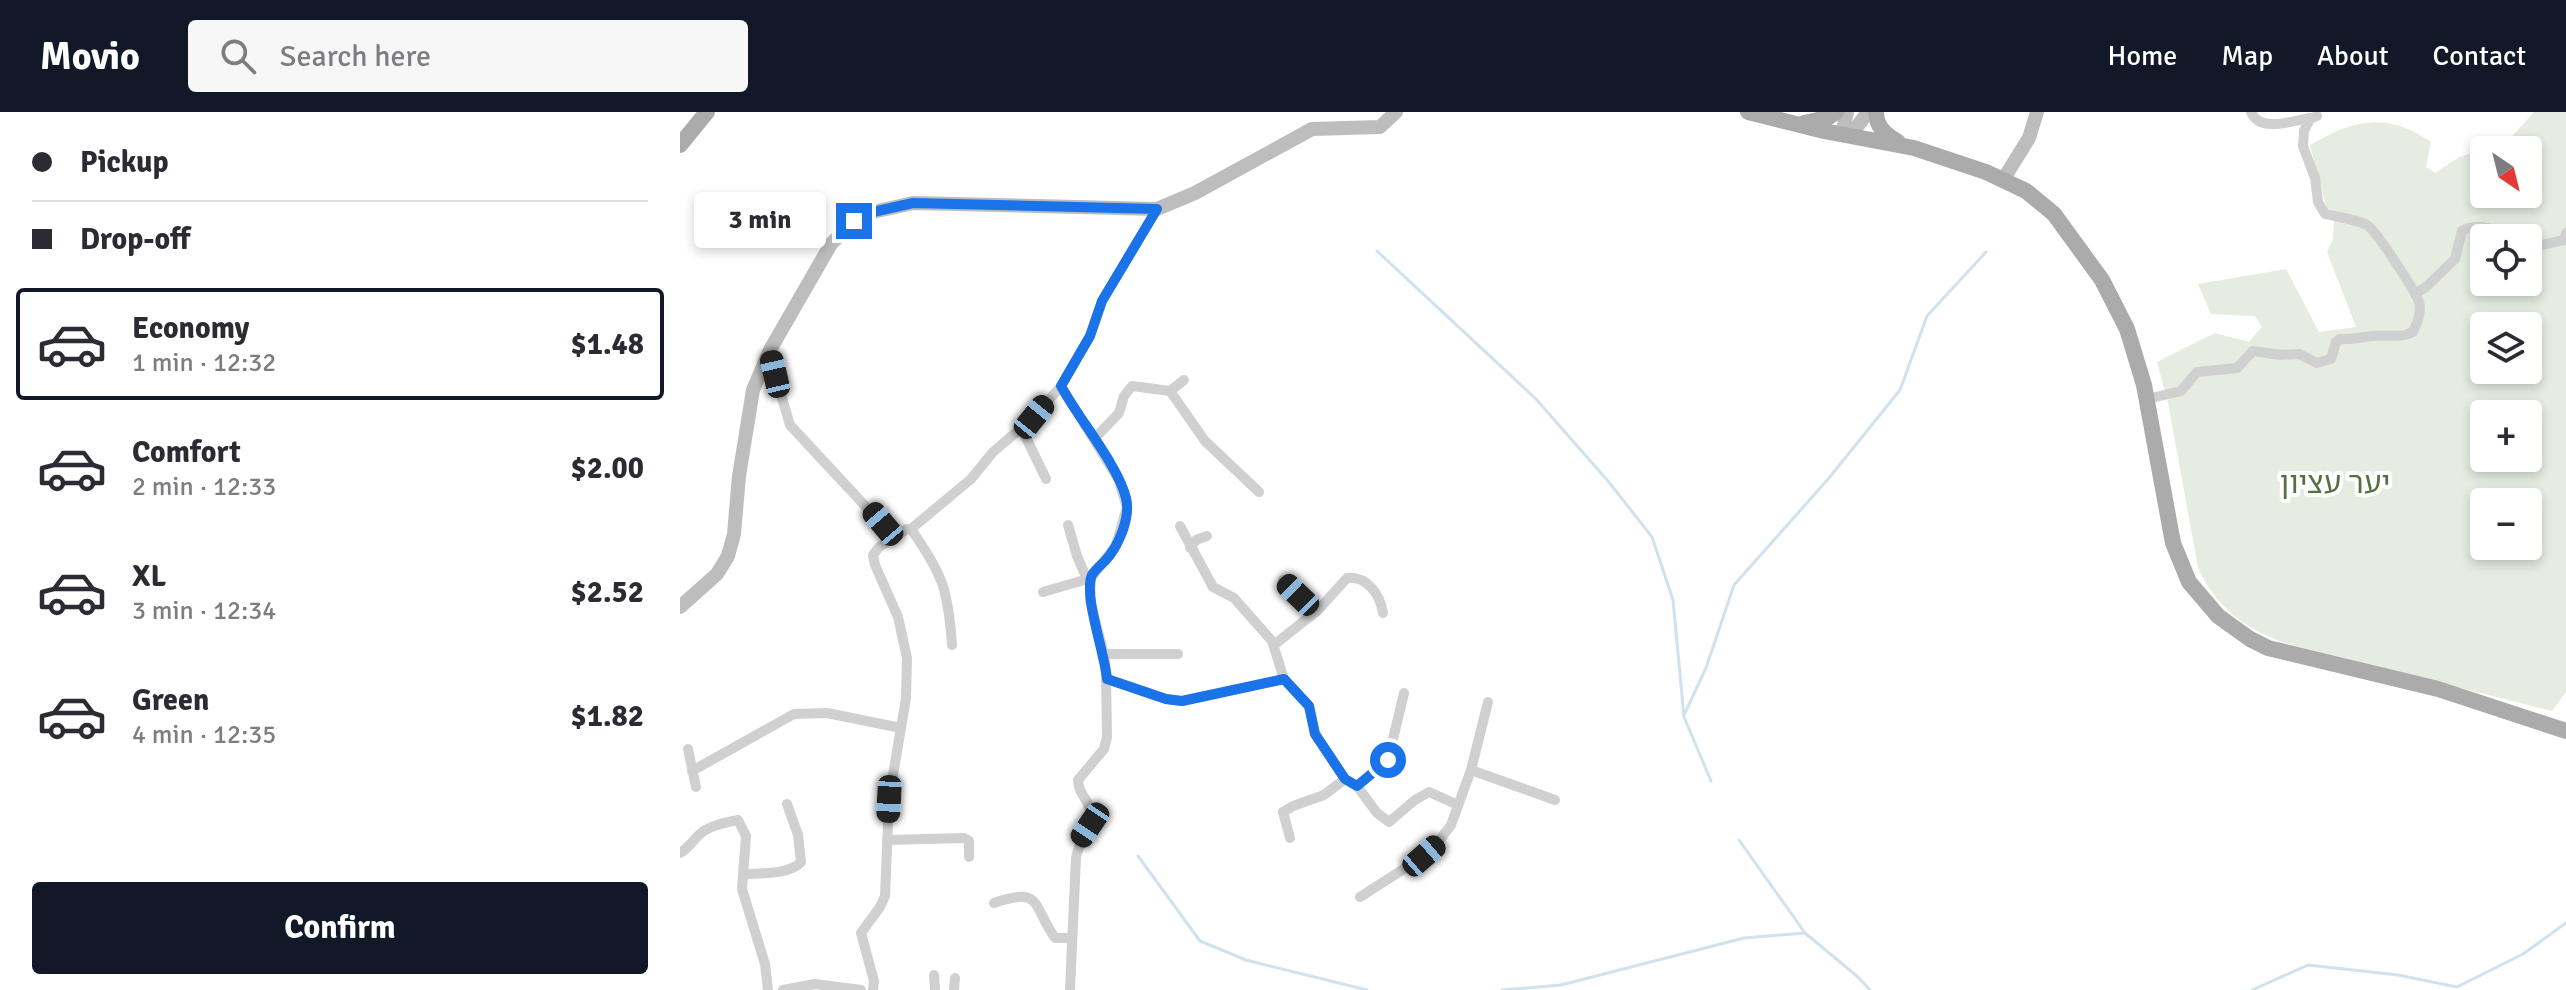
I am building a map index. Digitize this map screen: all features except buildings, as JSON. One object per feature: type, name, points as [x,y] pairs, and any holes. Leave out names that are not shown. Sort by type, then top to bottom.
[{"type":"main road","points":[[680,145],[707,112]]},
{"type":"main road","points":[[680,607],[717,574],[728,556],[734,534],[739,476],[753,390],[769,354],[831,244],[854,221],[873,212],[913,203],[1157,209],[1195,193],[1312,129],[1380,127],[1396,112]]},
{"type":"main road","points":[[1748,112],[1907,146],[2003,180],[2026,191],[2054,214],[2102,280],[2127,329],[2147,399],[2173,543],[2189,582],[2218,616],[2268,648],[2438,689],[2566,731]]},
{"type":"main road","points":[[1792,123],[1813,123],[1836,112]]},
{"type":"main road","points":[[1842,134],[1847,112]]},
{"type":"main road","points":[[1842,134],[1856,128],[1868,112]]},
{"type":"main road","points":[[1876,112],[1884,133],[1907,146]]},
{"type":"main road","points":[[2003,180],[2029,138],[2037,112]]},
{"type":"street","points":[[2147,399],[2181,391],[2197,372],[2237,368],[2253,351],[2299,354],[2321,363],[2332,357],[2336,342],[2340,339],[2408,335],[2413,332],[2418,320],[2420,303],[2379,235],[2369,226],[2325,214],[2303,146],[2304,131],[2314,117],[2273,125],[2254,120],[2251,112]]},
{"type":"street","points":[[873,990],[874,981],[861,933],[885,896],[889,799],[907,679],[905,643],[898,617],[873,559],[875,550],[911,529],[971,479],[993,452],[1034,417],[1061,386],[1090,336],[1102,301],[1157,209]]},
{"type":"street","points":[[2415,294],[2449,267],[2455,259],[2462,231],[2470,226]]},
{"type":"street","points":[[2542,245],[2564,240],[2566,233]]},
{"type":"street","points":[[769,354],[790,425],[894,537]]},
{"type":"street","points":[[1095,438],[1122,409],[1124,396],[1132,386],[1170,391],[1184,380]]},
{"type":"street","points":[[1043,592],[1089,579],[1116,545],[1127,507],[1118,479],[1061,386]]},
{"type":"street","points":[[1170,391],[1205,441],[1259,492]]},
{"type":"street","points":[[1021,427],[1046,479]]},
{"type":"street","points":[[1068,525],[1077,556],[1089,579],[1090,601],[1107,679],[1106,745],[1078,780],[1081,793],[1090,807],[1091,818],[1077,849],[1070,990]]},
{"type":"street","points":[[1180,526],[1216,590],[1232,591],[1274,645],[1284,679],[1309,706],[1315,734],[1345,779],[1357,786],[1377,813],[1389,822],[1429,792],[1458,805]]},
{"type":"street","points":[[911,529],[942,578],[952,645]]},
{"type":"street","points":[[1190,548],[1196,540],[1207,536]]},
{"type":"street","points":[[1274,645],[1316,612],[1344,580],[1355,577],[1366,582],[1376,593],[1383,613]]},
{"type":"street","points":[[1283,580],[1316,612]]},
{"type":"street","points":[[1104,654],[1178,654]]},
{"type":"street","points":[[1107,679],[1166,699],[1182,701],[1284,679]]},
{"type":"street","points":[[1357,786],[1388,760],[1404,693]]},
{"type":"street","points":[[1360,897],[1436,845],[1453,821],[1471,770],[1488,702]]},
{"type":"street","points":[[692,771],[794,714],[827,713],[901,728]]},
{"type":"street","points":[[688,749],[696,787]]},
{"type":"street","points":[[1471,770],[1555,800]]},
{"type":"street","points":[[1290,838],[1283,812],[1324,795],[1345,779]]},
{"type":"street","points":[[744,874],[788,869],[797,867],[801,862],[798,835],[787,804]]},
{"type":"street","points":[[680,853],[705,830],[738,820],[746,836],[744,900],[765,964],[768,990]]},
{"type":"street","points":[[887,840],[964,838],[969,841],[969,857]]},
{"type":"street","points":[[994,903],[1020,895],[1028,896],[1055,938],[1071,938]]},
{"type":"street","points":[[934,975],[935,990]]},
{"type":"street","points":[[783,990],[803,985],[861,990]]},
{"type":"green space","name":"יער עציון","points":[[2534,112],[2566,112],[2566,692],[2552,711],[2285,643],[2257,631],[2233,615],[2213,594],[2198,567],[2168,403],[2157,362],[2215,333],[2249,342],[2262,327],[2255,316],[2211,314],[2198,284],[2286,269],[2319,332],[2356,327],[2327,252],[2333,239],[2334,221],[2329,217],[2310,145],[2342,129],[2371,122],[2385,123],[2415,132],[2431,142],[2426,167],[2435,173],[2459,157],[2470,154],[2470,208],[2542,208],[2542,136],[2512,136]]},
{"type":"waterway","points":[[1377,251],[1535,398],[1652,537],[1673,600],[1684,717],[1711,781]]},
{"type":"waterway","points":[[1685,713],[1706,668],[1734,585],[1829,478],[1900,390],[1927,316],[1986,252]]},
{"type":"waterway","points":[[1739,840],[1805,933],[1870,990]]},
{"type":"waterway","points":[[1138,856],[1200,941],[1246,960],[1367,990]]},
{"type":"waterway","points":[[2252,990],[2308,965],[2398,975],[2457,987],[2523,954],[2566,923]]},
{"type":"waterway","points":[[1502,990],[1561,985],[1744,938],[1805,933]]},
{"type":"route","points":[[854,221],[873,212],[913,203],[1157,209],[1102,301],[1090,336],[1061,386],[1095,438],[1126,499],[1126,514],[1116,545],[1093,573],[1089,589],[1107,679],[1166,699],[1182,701],[1284,679],[1309,706],[1315,734],[1345,779],[1357,786],[1388,760]]}]
